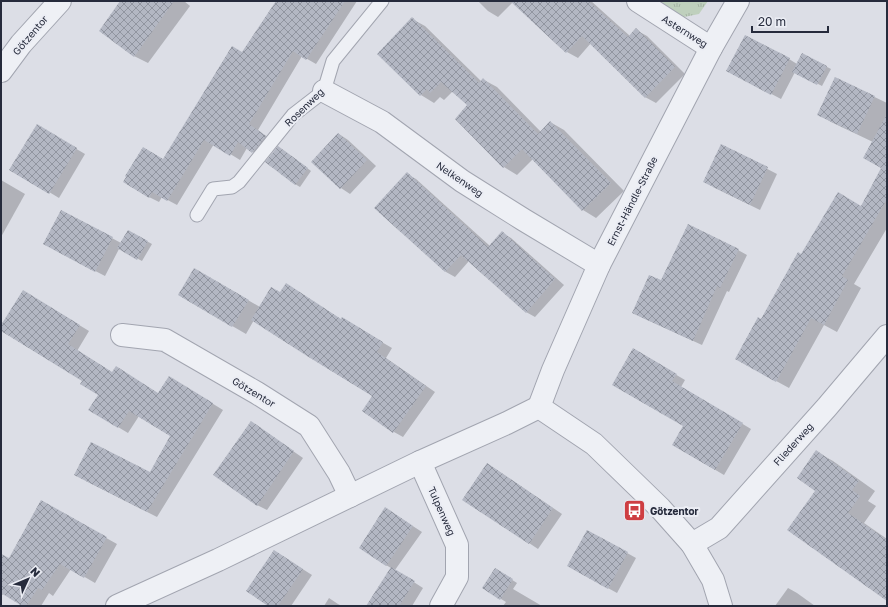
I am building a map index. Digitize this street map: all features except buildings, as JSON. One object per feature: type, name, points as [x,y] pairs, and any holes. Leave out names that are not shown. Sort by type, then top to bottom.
[{"type":"street","name":"Götzentor","points":[[1,71],[21,44],[60,1]]},
{"type":"street","name":"Asternweg","points":[[638,1],[711,48]]},
{"type":"street","name":"Ernst-Händle-Straße","points":[[539,407],[553,370],[599,265],[711,48],[738,1]]},
{"type":"street","name":"Nelkenweg","points":[[324,91],[382,122],[462,181],[599,265]]},
{"type":"street","name":"Götzentor","points":[[122,335],[165,340],[257,393],[309,426],[340,473],[350,496]]},
{"type":"street","name":"Fliederweg","points":[[692,544],[719,528],[827,407],[887,336]]},
{"type":"street","points":[[117,606],[218,560],[420,462],[539,407],[594,444],[660,508],[692,544],[713,580],[721,606]]},
{"type":"street","name":"Tulpenweg","points":[[420,462],[457,545],[456,577],[441,606]]},
{"type":"lane","name":"Rosenweg","points":[[197,215],[213,189],[232,187],[239,182],[293,115],[324,91],[333,62],[382,1]]},
{"type":"green space","points":[[658,1],[708,1],[699,14],[684,17]]},
{"type":"place","name":"Götzentor","points":[[634,511]]}]
